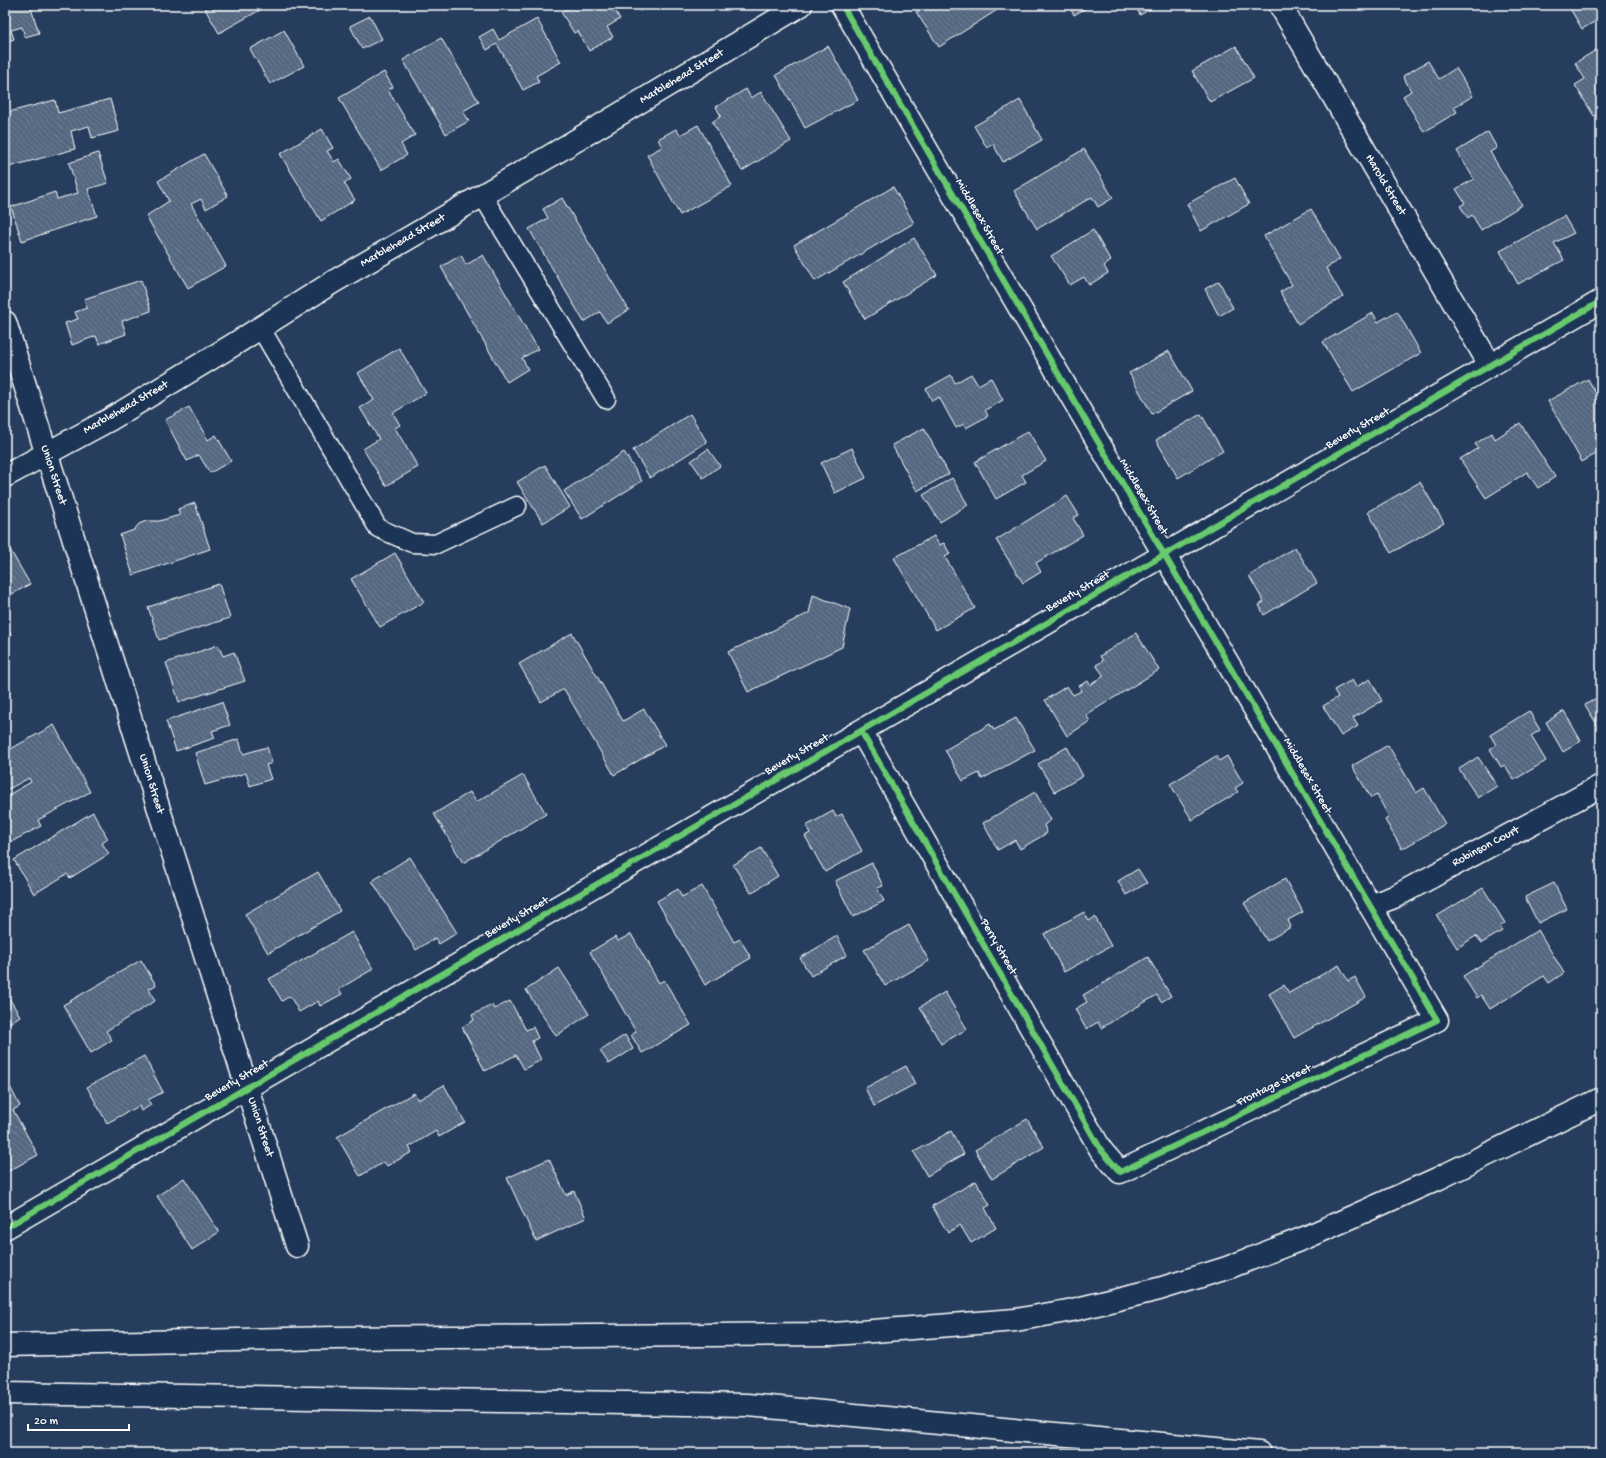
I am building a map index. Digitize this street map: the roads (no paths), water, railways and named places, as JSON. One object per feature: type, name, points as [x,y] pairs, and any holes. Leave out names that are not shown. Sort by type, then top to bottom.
[{"type":"main road","name":"Marblehead Street","points":[[5,476],[109,420],[333,282],[556,153],[801,5]]},
{"type":"main road","name":"Middlesex Street","points":[[842,5],[1438,1020]]},
{"type":"main road","name":"Harold Street","points":[[1280,5],[1490,365]]},
{"type":"main road","name":"Beverly Street","points":[[5,1228],[1601,301]]},
{"type":"main road","name":"Union Street","points":[[5,322],[297,1246]]},
{"type":"main road","name":"Perry Street","points":[[861,731],[1102,1150],[1120,1172]]},
{"type":"main road","name":"Robinson Court","points":[[1370,906],[1394,897],[1601,786]]},
{"type":"main road","name":"Frontage Street","points":[[1120,1172],[1438,1020]]},
{"type":"main road","points":[[5,1345],[335,1338],[834,1334],[1016,1320],[1072,1310],[1159,1289],[1227,1268],[1308,1237],[1437,1179],[1601,1098]]},
{"type":"main road","points":[[5,1393],[748,1405],[1259,1453]]},
{"type":"lane","points":[[482,195],[606,399]]},
{"type":"lane","points":[[260,327],[378,528],[412,543],[436,544],[517,506]]}]
